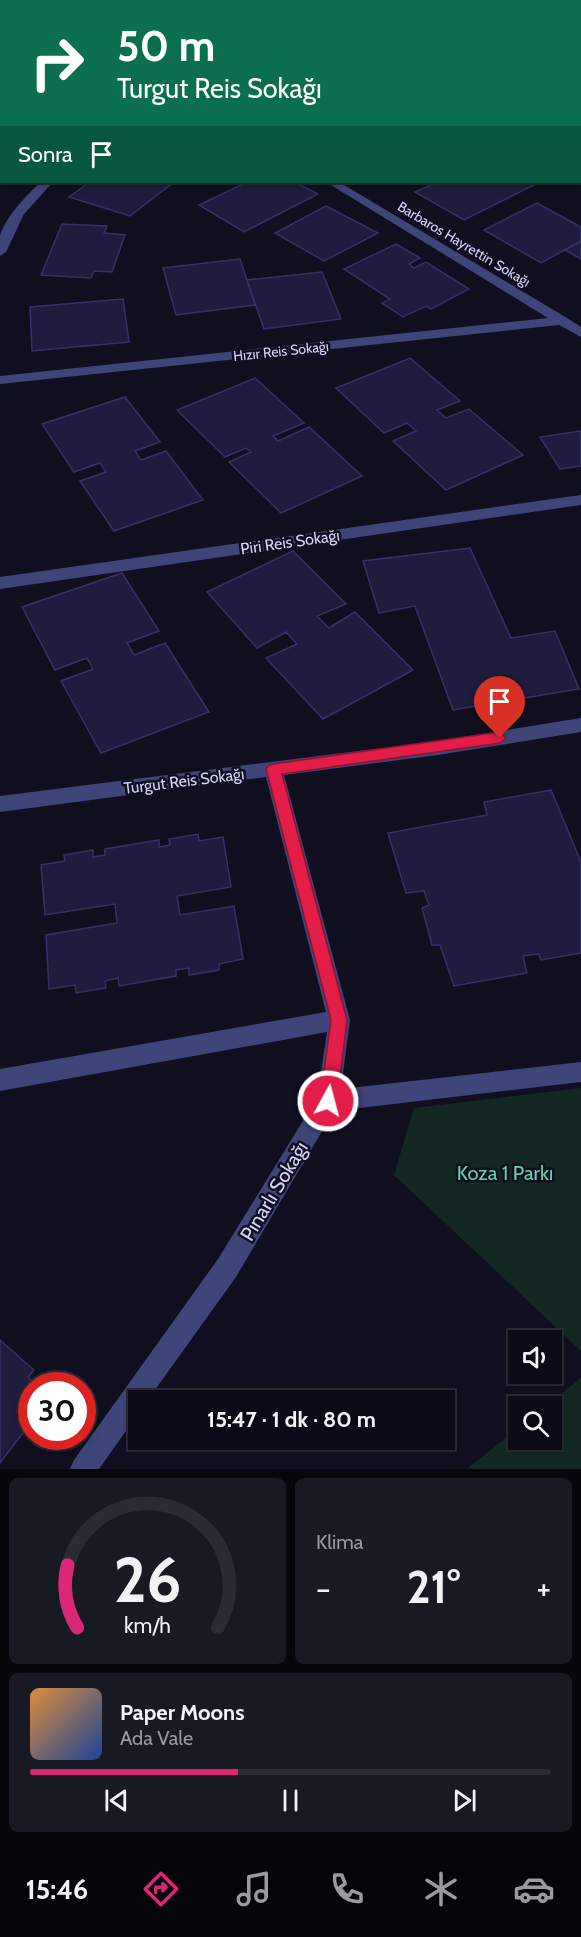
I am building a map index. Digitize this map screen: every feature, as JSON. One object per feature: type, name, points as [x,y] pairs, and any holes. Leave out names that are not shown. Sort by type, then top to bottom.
[{"type":"street","points":[[0,252],[3,242],[34,193],[45,183]]},
{"type":"street","name":"Barbaros Hayrettin Sokağı","points":[[334,183],[581,333]]},
{"type":"street","name":"Hızır Reis Sokağı","points":[[0,380],[562,321]]},
{"type":"street","name":"Piri Reis Sokağı","points":[[0,583],[581,500]]},
{"type":"street","name":"Turgut Reis Sokağı","points":[[0,804],[438,748],[581,725]]},
{"type":"street","name":"Pınarlı Sokağı","points":[[83,1469],[227,1268],[328,1101],[339,1020],[273,769]]},
{"type":"street","points":[[0,1080],[339,1020]]},
{"type":"street","points":[[328,1101],[581,1072]]},
{"type":"green space","name":"Koza 1 Parkı","points":[[581,1088],[581,1351],[562,1333],[562,1330],[559,1330],[394,1175],[414,1108]]},
{"type":"green space","points":[[581,1378],[581,1469],[467,1469],[508,1436],[508,1450],[562,1450],[562,1396],[558,1396]]},
{"type":"building","points":[[89,183],[173,183],[130,216],[69,197]]},
{"type":"building","points":[[245,183],[296,183],[318,194],[244,232],[199,205]]},
{"type":"building","points":[[436,183],[538,183],[464,220],[415,192]]},
{"type":"building","points":[[537,203],[581,227],[581,241],[541,263],[484,230]]},
{"type":"building","points":[[326,206],[378,233],[324,261],[275,233]]},
{"type":"building","points":[[62,224],[107,226],[104,233],[125,235],[112,272],[94,271],[91,278],[41,275]]},
{"type":"building","points":[[581,241],[581,259],[565,250]]},
{"type":"building","points":[[396,244],[420,258],[409,264],[414,268],[426,262],[469,289],[431,309],[426,306],[403,317],[382,303],[390,299],[344,269]]},
{"type":"building","points":[[240,259],[255,305],[176,315],[163,268]]},
{"type":"building","points":[[322,272],[341,319],[264,329],[247,280]]},
{"type":"building","points":[[123,299],[129,342],[32,351],[30,307]]},
{"type":"building","points":[[410,358],[460,401],[437,410],[446,418],[469,409],[523,455],[446,490],[393,441],[416,431],[407,423],[384,433],[336,388]]},
{"type":"building","points":[[255,378],[304,423],[273,436],[278,441],[309,427],[362,476],[281,513],[229,462],[251,452],[246,448],[225,457],[177,410]]},
{"type":"building","points":[[125,397],[160,442],[135,451],[141,460],[166,451],[203,500],[114,531],[80,481],[106,472],[100,463],[74,472],[42,424]]},
{"type":"building","points":[[581,431],[581,466],[560,469],[540,437]]},
{"type":"building","points":[[470,548],[511,638],[555,631],[579,689],[453,710],[415,606],[379,613],[363,561]]},
{"type":"building","points":[[293,551],[346,604],[317,616],[329,628],[355,612],[413,670],[323,719],[266,658],[297,644],[286,632],[257,648],[207,592]]},
{"type":"building","points":[[122,573],[159,631],[127,643],[134,655],[165,643],[209,712],[101,753],[61,681],[93,669],[87,658],[55,670],[22,607]]},
{"type":"building","points":[[551,790],[581,862],[581,953],[541,960],[539,954],[523,956],[527,973],[454,986],[440,945],[432,945],[422,908],[429,905],[424,891],[406,893],[388,833],[487,815],[484,802]]},
{"type":"building","points":[[198,834],[199,841],[223,837],[231,887],[177,896],[180,915],[234,906],[243,959],[219,964],[219,970],[189,975],[189,968],[176,970],[176,976],[119,986],[118,978],[105,981],[106,988],[76,993],[75,985],[49,989],[46,935],[117,923],[115,904],[45,915],[41,865],[65,861],[64,855],[93,850],[93,857],[105,855],[105,849],[159,840],[159,847],[170,845],[169,839]]},
{"type":"building","points":[[0,1340],[34,1370],[18,1372],[18,1439],[0,1463]]},
{"type":"route","points":[[328,1101],[339,1020],[273,769],[500,738]]}]
